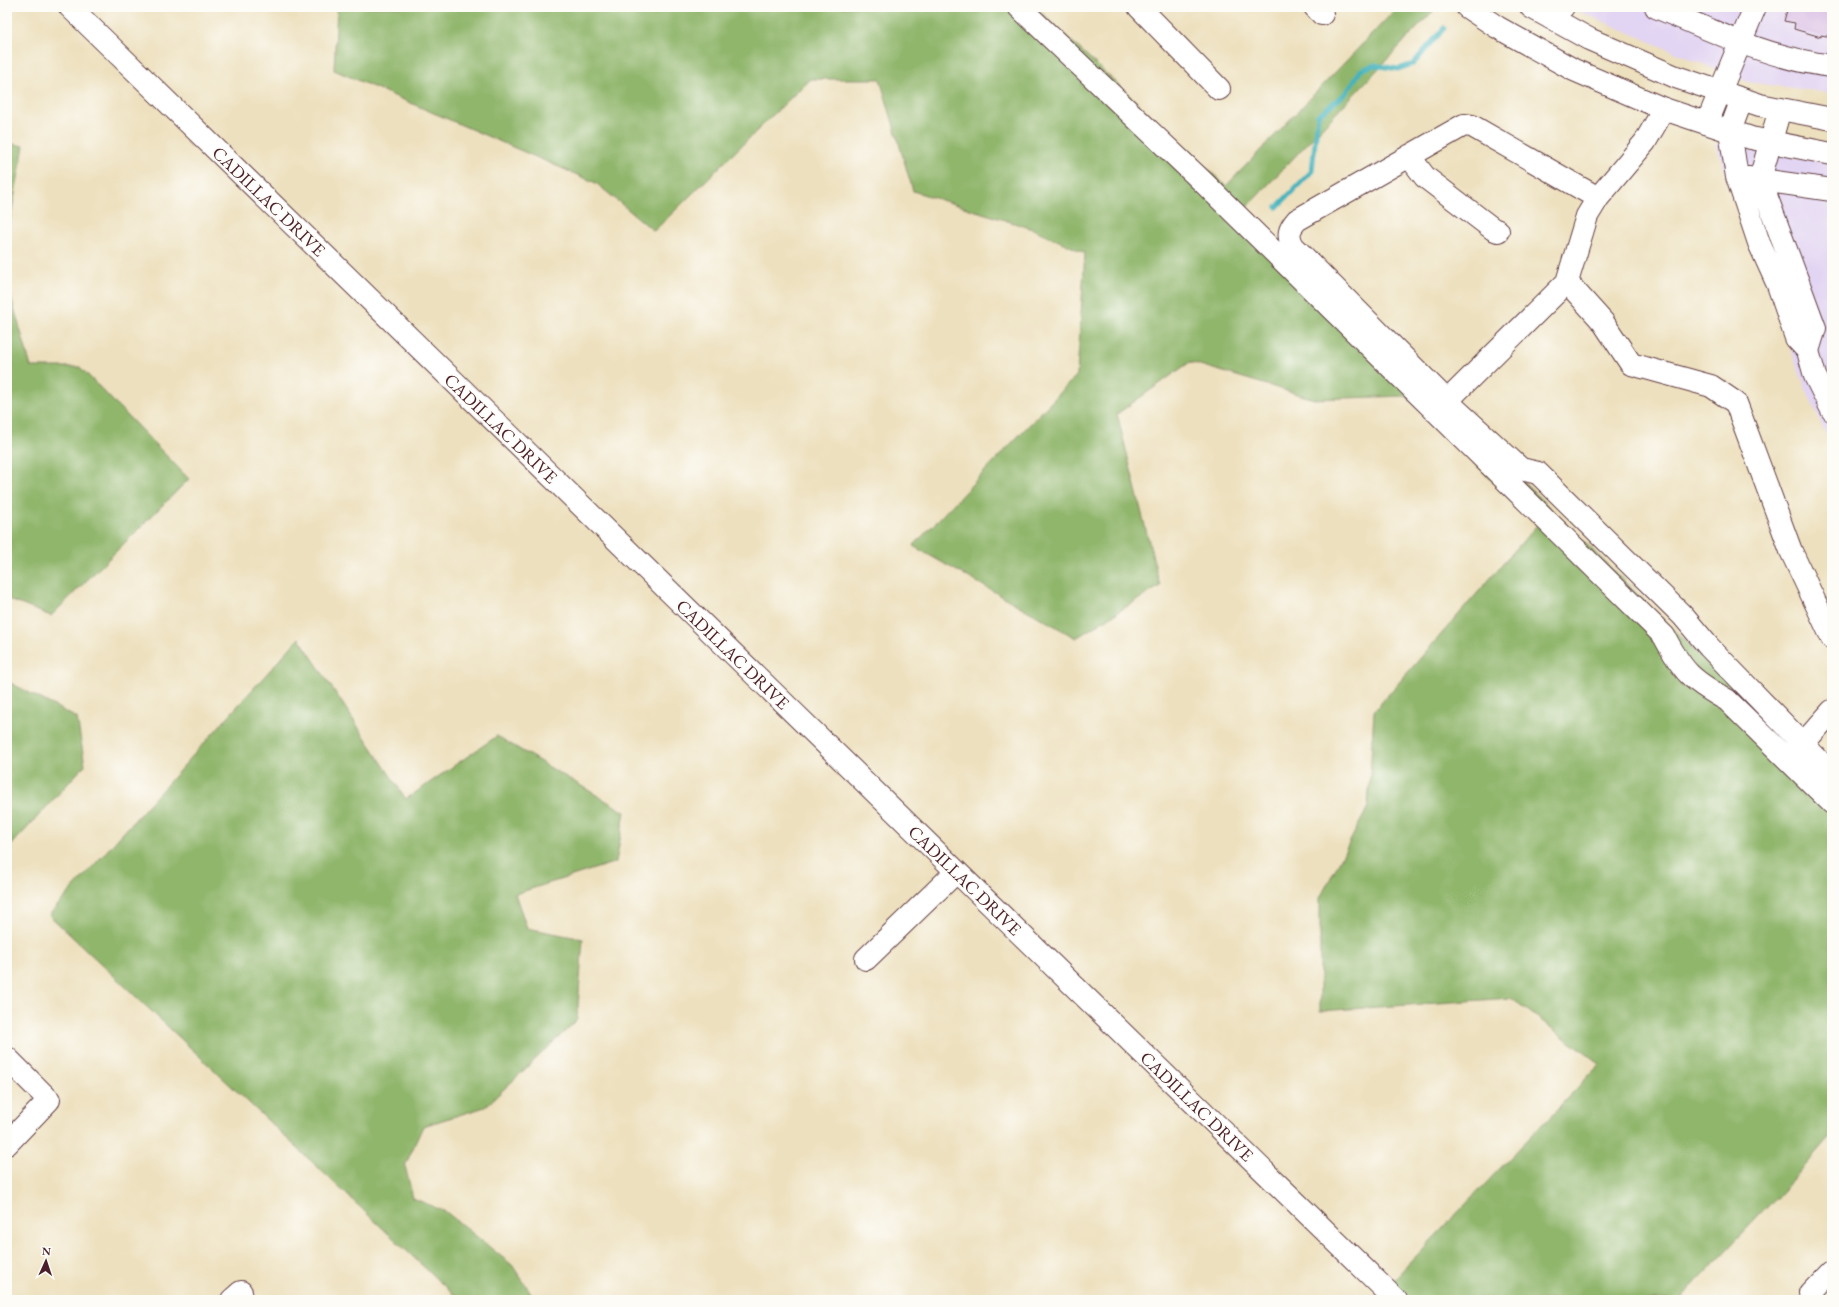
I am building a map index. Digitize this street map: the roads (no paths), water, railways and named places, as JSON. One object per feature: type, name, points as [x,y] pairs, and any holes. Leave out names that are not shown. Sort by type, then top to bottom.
[{"type":"street","name":"CADILLAC DRIVE","points":[[70,7],[1396,1300]]},
{"type":"street","points":[[1019,7],[1202,181],[1664,636],[1676,659],[1689,676],[1727,700],[1832,803]]},
{"type":"street","points":[[1139,7],[1219,89]]},
{"type":"street","points":[[1467,7],[1497,27],[1574,70],[1664,109],[1730,131],[1770,142],[1832,154]]},
{"type":"street","points":[[1531,7],[1557,13],[1604,46],[1676,77],[1742,99],[1780,109],[1832,119]]},
{"type":"street","points":[[1656,7],[1740,43],[1784,57],[1832,66]]},
{"type":"street","points":[[1707,123],[1755,7]]},
{"type":"street","points":[[1742,99],[1730,131],[1737,177],[1759,243],[1778,285],[1796,338],[1808,351],[1815,376],[1832,410]]},
{"type":"street","points":[[1447,401],[1567,282],[1587,216],[1598,198],[1645,142],[1664,109]]},
{"type":"street","points":[[1780,109],[1760,179],[1815,328],[1808,351]]},
{"type":"street","points":[[1598,198],[1472,126],[1464,125],[1297,220],[1290,230],[1288,237],[1294,246],[1447,401],[1521,469],[1538,473],[1683,616],[1709,647],[1802,745],[1832,774]]},
{"type":"street","points":[[1409,156],[1425,177],[1493,229],[1498,231]]},
{"type":"street","points":[[1737,177],[1832,190]]},
{"type":"street","points":[[1567,282],[1603,322],[1631,364],[1710,386],[1736,403],[1791,551],[1832,638]]},
{"type":"street","points":[[1802,745],[1832,710]]},
{"type":"street","points":[[866,959],[956,872]]},
{"type":"street","points":[[7,1058],[50,1100],[7,1144]]},
{"type":"street","points":[[1812,1300],[1812,1294],[1832,1272]]},
{"type":"waterway","points":[[1277,207],[1312,171],[1318,115],[1346,93],[1361,70],[1374,65],[1398,69],[1413,64],[1444,28]]}]
